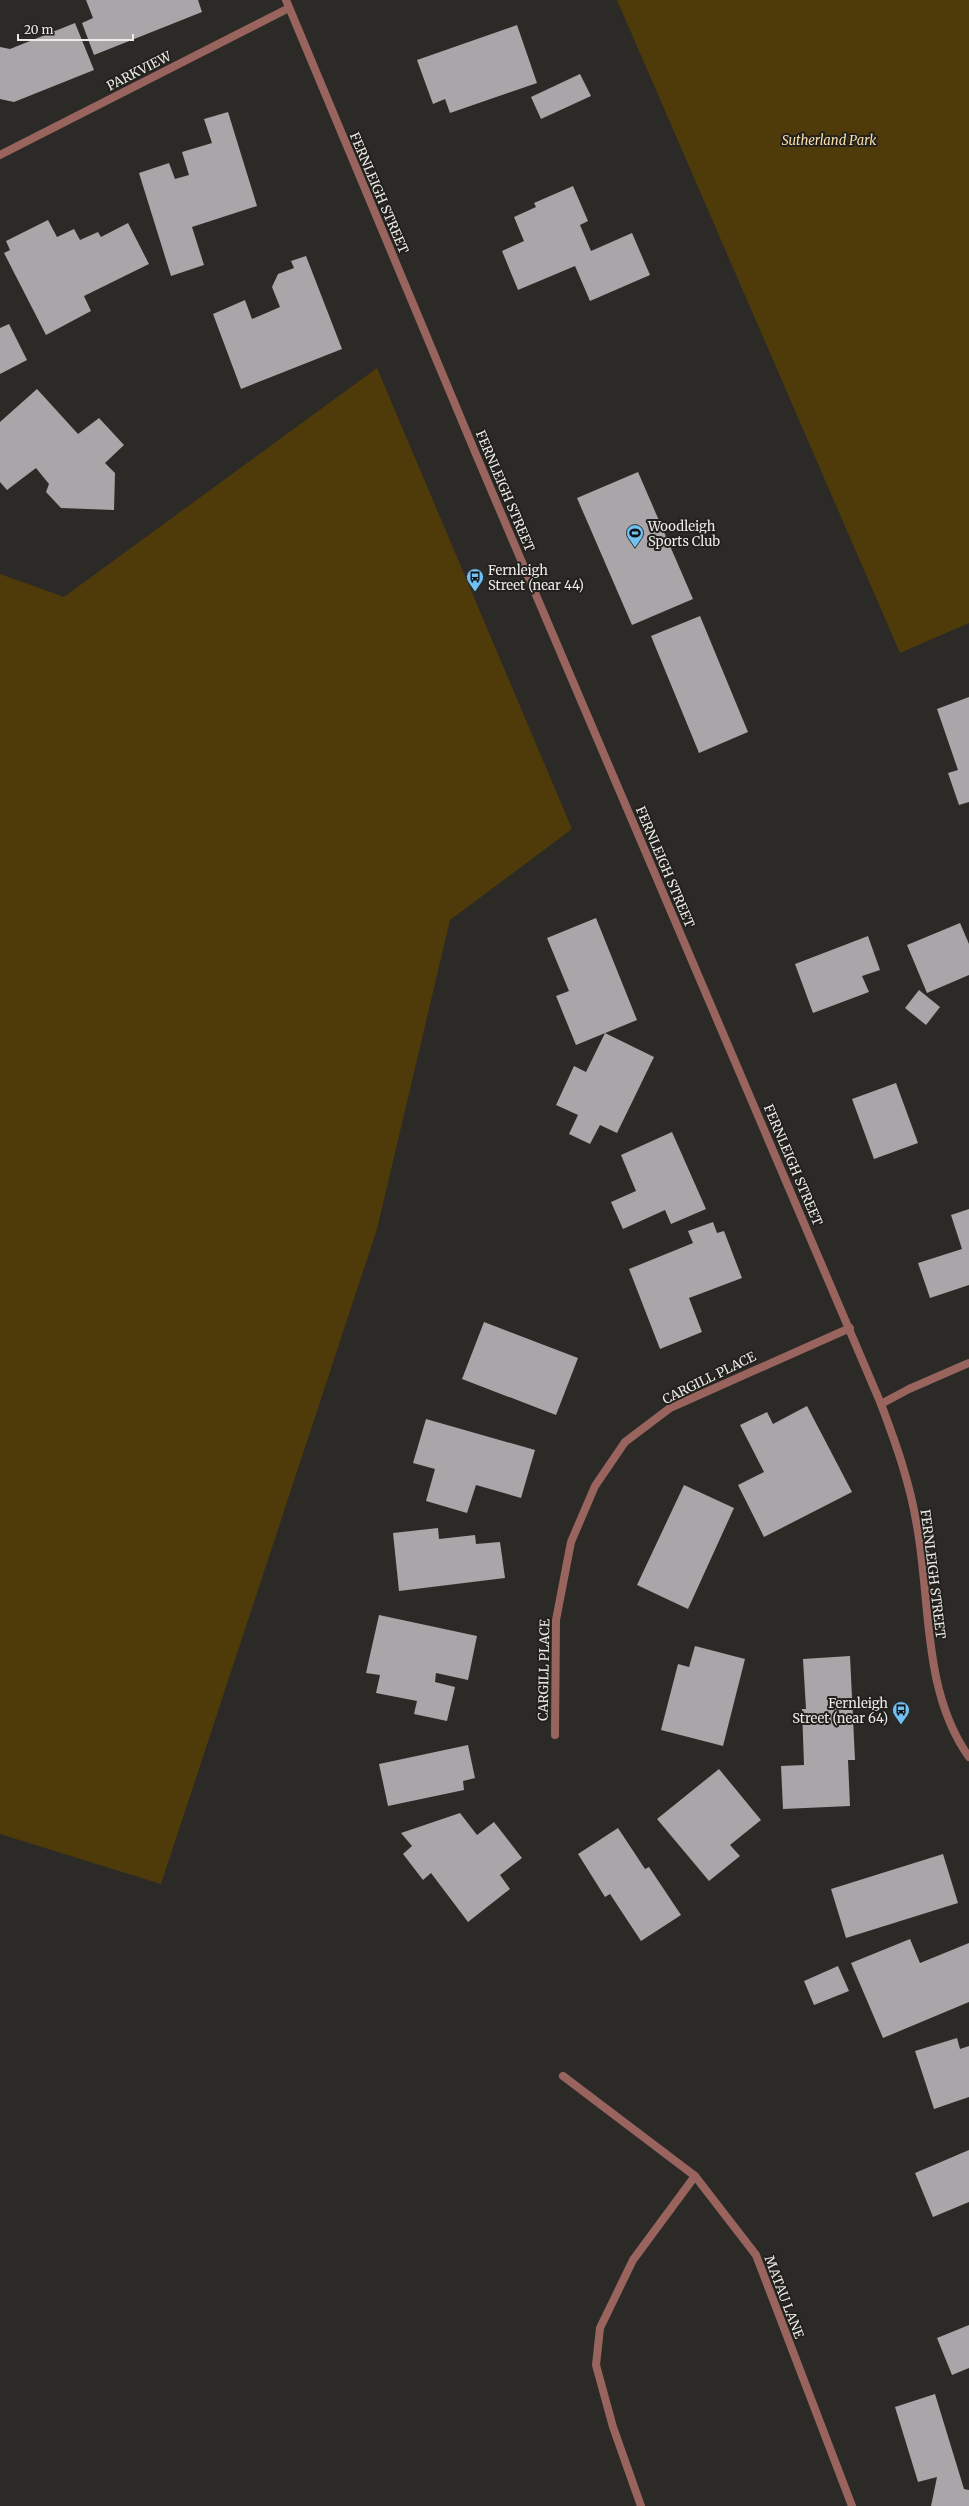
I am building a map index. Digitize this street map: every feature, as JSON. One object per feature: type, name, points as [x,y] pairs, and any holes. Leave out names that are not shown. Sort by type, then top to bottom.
[{"type":"street","name":"PARKVIEW","points":[[0,155],[287,4]]},
{"type":"street","name":"FERNLEIGH STREET","points":[[287,4],[475,452],[850,1328],[881,1404],[905,1469],[918,1526],[929,1640],[942,1701],[962,1747],[969,1757]]},
{"type":"street","name":"CARGILL PLACE","points":[[555,1735],[556,1620],[571,1542],[596,1486],[625,1442],[670,1408],[850,1328]]},
{"type":"street","points":[[881,1404],[909,1389],[969,1363]]},
{"type":"street","name":"MATAU LANE","points":[[563,2076],[695,2176],[756,2255],[852,2506]]},
{"type":"street","points":[[641,2506],[613,2427],[596,2366],[600,2328],[633,2260],[695,2176]]},
{"type":"green space","name":"Sutherland Park","points":[[617,0],[969,0],[969,623],[900,653]]},
{"type":"green space","points":[[377,368],[572,829],[450,920],[377,1229],[161,1884],[0,1834],[0,574],[64,597]]},
{"type":"building","points":[[86,0],[198,0],[202,12],[94,55],[82,23],[93,18]]},
{"type":"building","points":[[75,23],[94,70],[14,102],[0,99],[0,47],[10,49]]},
{"type":"building","points":[[517,25],[537,83],[450,113],[445,99],[433,104],[417,60]]},
{"type":"building","points":[[580,74],[591,96],[541,119],[531,97]]},
{"type":"building","points":[[228,112],[257,206],[192,227],[204,265],[171,276],[139,173],[169,163],[175,179],[189,175],[182,152],[212,143],[204,119]]},
{"type":"building","points":[[573,186],[588,221],[580,225],[591,251],[632,233],[650,275],[590,301],[575,266],[518,290],[502,251],[524,241],[514,217],[536,207],[534,203]]},
{"type":"building","points":[[48,220],[57,237],[74,229],[80,240],[98,232],[101,237],[128,223],[149,264],[84,296],[91,311],[46,335],[4,253],[10,250],[6,241]]},
{"type":"building","points":[[306,256],[342,349],[241,389],[213,314],[245,300],[252,319],[280,307],[272,287],[278,274],[294,268],[291,261]]},
{"type":"building","points":[[9,324],[27,360],[0,374],[0,328]]},
{"type":"building","points":[[37,389],[78,434],[99,418],[124,445],[105,463],[115,473],[114,510],[61,508],[46,492],[49,484],[36,468],[7,490],[0,482],[0,422]]},
{"type":"building","name":"Woodleigh Sports Club","points":[[638,472],[693,599],[632,625],[577,498]]},
{"type":"building","points":[[700,616],[748,732],[699,753],[651,636]]},
{"type":"building","points":[[969,697],[969,802],[959,805],[948,773],[958,770],[937,709]]},
{"type":"building","points":[[596,918],[637,1020],[576,1045],[556,996],[569,991],[547,938]]},
{"type":"building","points":[[960,923],[969,944],[969,975],[927,993],[907,945]]},
{"type":"building","points":[[868,936],[880,970],[862,976],[869,992],[813,1013],[795,964]]},
{"type":"building","points":[[919,990],[940,1007],[926,1025],[905,1008]]},
{"type":"building","points":[[605,1033],[654,1057],[617,1133],[600,1125],[590,1144],[569,1134],[578,1115],[556,1105],[574,1066],[586,1072]]},
{"type":"building","points":[[896,1083],[918,1143],[874,1159],[852,1099]]},
{"type":"building","points":[[672,1132],[706,1209],[671,1224],[665,1210],[623,1229],[611,1202],[636,1191],[621,1155]]},
{"type":"building","points":[[969,1209],[969,1285],[930,1298],[918,1263],[962,1249],[951,1215]]},
{"type":"building","points":[[713,1222],[717,1233],[724,1231],[742,1278],[689,1298],[702,1332],[660,1349],[629,1269],[693,1243],[688,1231]]},
{"type":"building","points":[[484,1322],[578,1358],[556,1415],[462,1379]]},
{"type":"building","points":[[807,1406],[852,1492],[764,1537],[738,1485],[764,1472],[740,1425],[767,1412],[773,1424]]},
{"type":"building","points":[[426,1419],[535,1450],[521,1498],[476,1485],[467,1513],[426,1501],[435,1469],[413,1463]]},
{"type":"building","points":[[684,1485],[734,1508],[688,1609],[637,1585]]},
{"type":"building","points":[[438,1528],[439,1539],[475,1535],[476,1544],[500,1542],[505,1578],[399,1591],[393,1533]]},
{"type":"building","points":[[379,1615],[477,1636],[468,1680],[436,1673],[435,1682],[455,1687],[447,1721],[414,1714],[417,1701],[376,1693],[380,1675],[366,1673]]},
{"type":"building","points":[[695,1646],[745,1659],[723,1746],[661,1730],[678,1664],[689,1667]]},
{"type":"building","points":[[850,1656],[855,1760],[848,1760],[850,1806],[783,1809],[781,1766],[804,1765],[802,1709],[806,1709],[803,1659]]},
{"type":"building","points":[[468,1745],[475,1778],[463,1781],[464,1790],[388,1806],[379,1764]]},
{"type":"building","points":[[719,1769],[761,1820],[730,1845],[740,1856],[709,1881],[657,1819]]},
{"type":"building","points":[[460,1813],[477,1835],[494,1822],[522,1858],[500,1875],[510,1889],[468,1922],[431,1873],[423,1880],[403,1854],[412,1846],[401,1833]]},
{"type":"building","points":[[618,1828],[645,1869],[649,1867],[681,1915],[641,1941],[610,1894],[605,1897],[578,1854]]},
{"type":"building","points":[[943,1854],[958,1903],[846,1938],[831,1889]]},
{"type":"building","points":[[910,1939],[920,1963],[969,1943],[969,2002],[883,2038],[851,1963]]},
{"type":"building","points":[[838,1966],[849,1991],[814,2005],[804,1981]]},
{"type":"building","points":[[957,2038],[960,2049],[969,2046],[969,2097],[934,2109],[915,2051]]},
{"type":"building","points":[[969,2150],[969,2202],[933,2217],[915,2173]]},
{"type":"building","points":[[969,2325],[969,2368],[952,2375],[937,2338]]},
{"type":"building","points":[[935,2394],[964,2489],[969,2490],[969,2506],[931,2506],[937,2477],[918,2482],[895,2407]]},
{"type":"place","name":"Woodleigh Sports Club","points":[[635,548]]},
{"type":"place","name":"Fernleigh Street (near 44)","points":[[475,592]]},
{"type":"place","name":"Fernleigh Street (near 64)","points":[[901,1725]]}]
